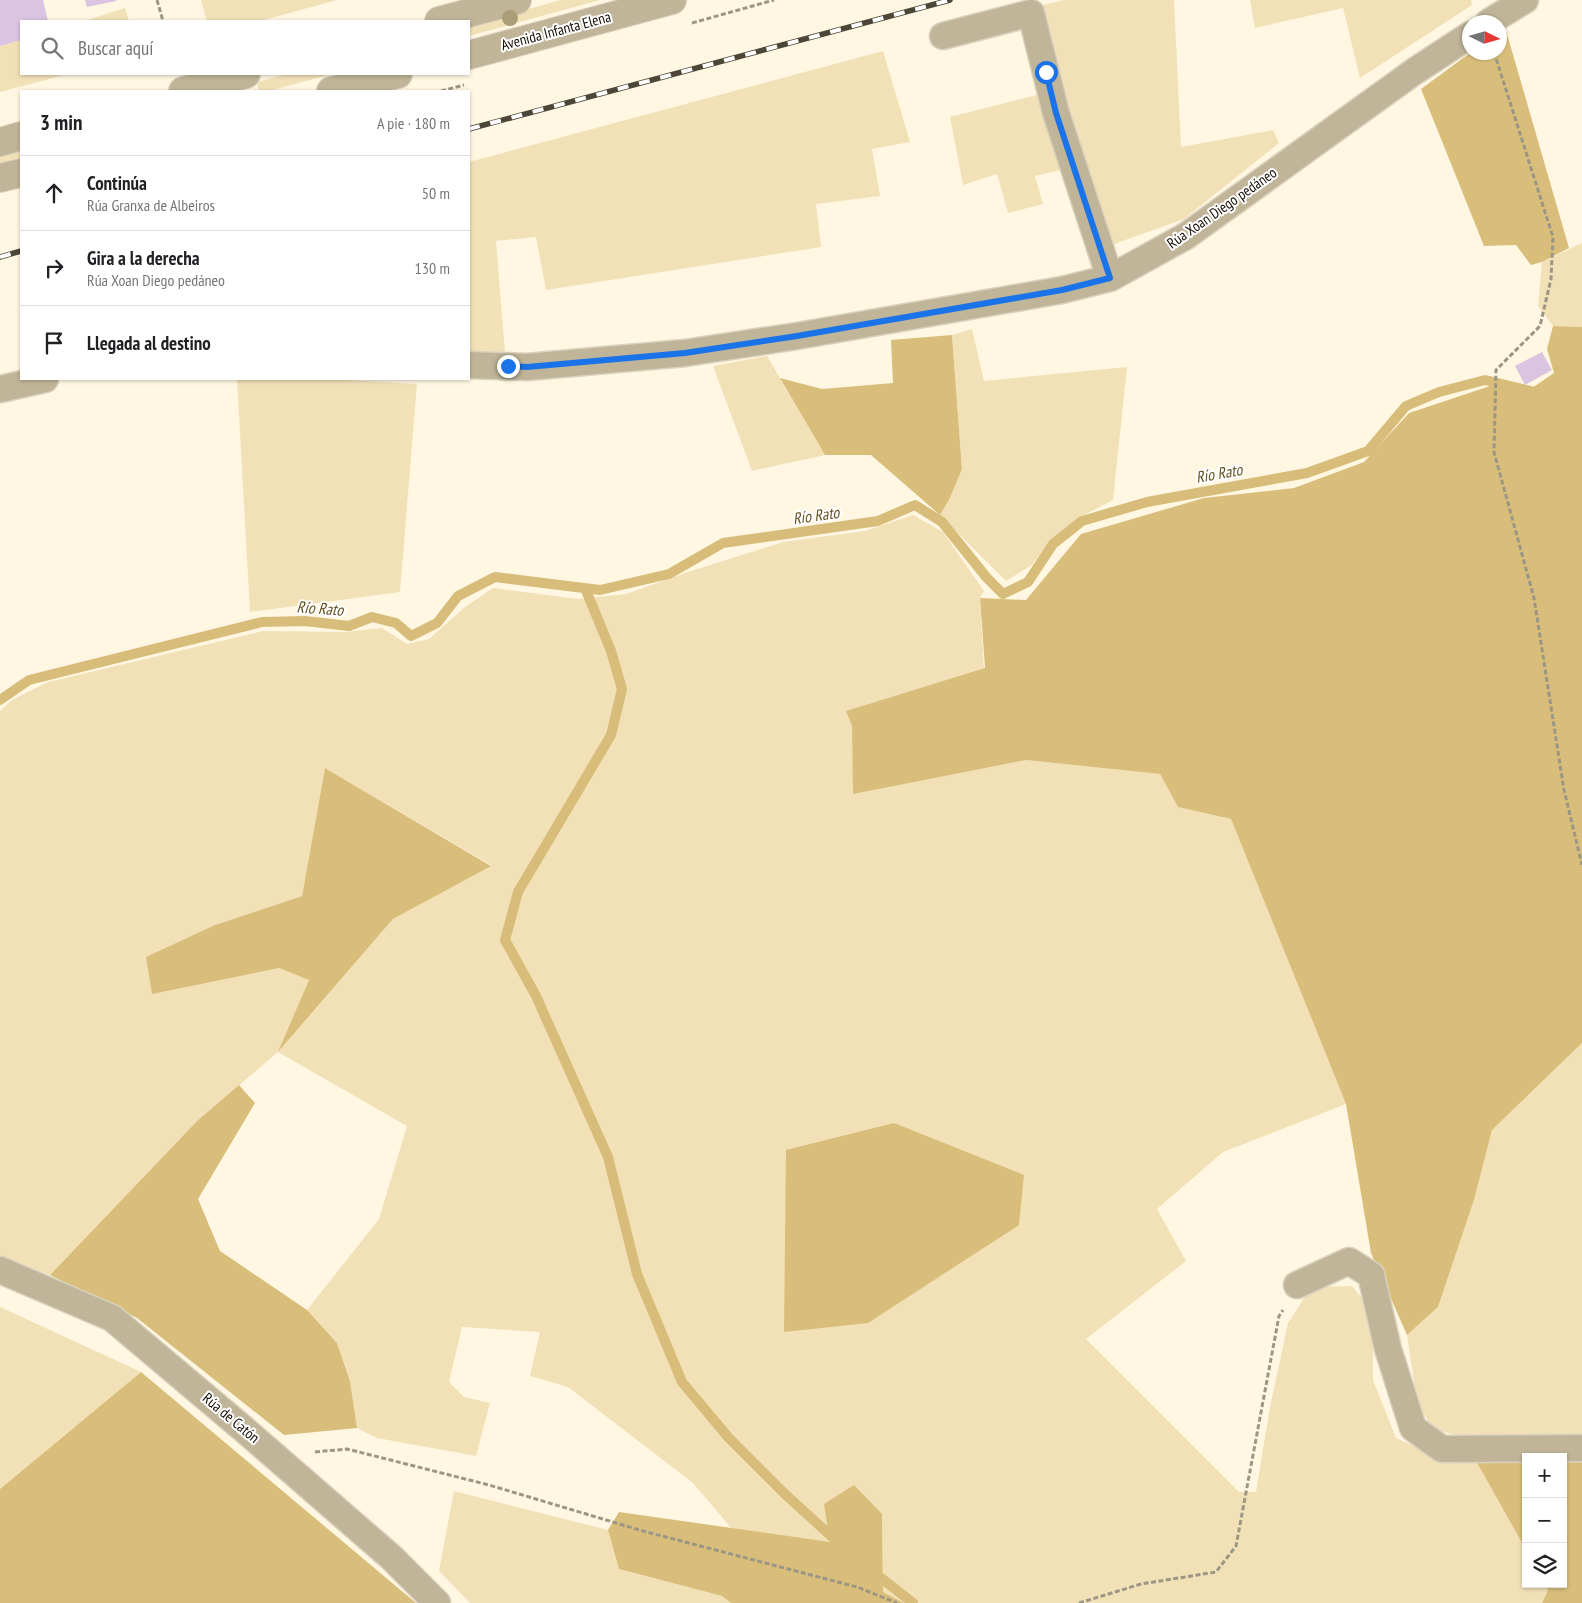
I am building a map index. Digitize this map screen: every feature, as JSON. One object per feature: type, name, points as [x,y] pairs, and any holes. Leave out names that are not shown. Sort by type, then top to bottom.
[{"type":"street","points":[[443,20],[517,0]]},
{"type":"street","name":"Avenida Infanta Elena","points":[[470,55],[672,0]]},
{"type":"street","points":[[1500,15],[1525,0]]},
{"type":"street","points":[[943,36],[1031,13],[1056,113],[1110,278]]},
{"type":"street","name":"Rúa Xoan Diego pedáneo","points":[[470,365],[527,367],[685,353],[1062,290],[1110,278],[1186,236],[1414,71],[1462,40]]},
{"type":"street","points":[[193,90],[243,75]]},
{"type":"street","points":[[335,90],[394,75]]},
{"type":"street","points":[[0,142],[20,136]]},
{"type":"street","points":[[0,178],[20,173]]},
{"type":"street","points":[[0,389],[41,380]]},
{"type":"street","points":[[1297,1285],[1349,1261],[1371,1274],[1388,1349],[1413,1428],[1442,1449],[1582,1448]]},
{"type":"street","name":"Rúa de Catón","points":[[0,1270],[112,1318],[392,1558],[437,1603]]},
{"type":"path","points":[[157,0],[163,20]]},
{"type":"path","points":[[1497,60],[1553,238],[1551,279],[1540,326],[1496,370],[1494,452],[1534,598],[1564,790],[1582,865]]},
{"type":"path","points":[[1079,1603],[1141,1584],[1216,1572],[1236,1546],[1279,1316],[1297,1285]]},
{"type":"path","points":[[275,1456],[347,1449],[489,1485],[644,1531],[857,1587],[897,1603]]},
{"type":"shaded area","points":[[201,0],[337,0],[264,20],[207,20]]},
{"type":"shaded area","points":[[561,0],[600,0],[470,36],[470,25]]},
{"type":"shaded area","points":[[1064,0],[1174,0],[1181,147],[1273,130],[1279,143],[1184,219],[1103,248],[1039,6]]},
{"type":"shaded area","points":[[1250,0],[1471,0],[1472,5],[1360,78],[1343,8],[1255,28]]},
{"type":"shaded area","points":[[125,8],[129,20],[87,20]]},
{"type":"shaded area","points":[[1507,34],[1569,248],[1542,262],[1531,265],[1516,245],[1484,246],[1421,89],[1462,59],[1507,60]]},
{"type":"shaded area","points":[[20,40],[20,75],[64,75],[0,92],[0,46]]},
{"type":"shaded area","points":[[883,51],[910,142],[872,149],[880,196],[816,204],[821,247],[546,290],[536,237],[496,241],[505,352],[470,351],[470,162]]},
{"type":"shaded area","points":[[283,75],[328,75],[273,90],[259,90],[257,82]]},
{"type":"shaded area","points":[[1045,93],[1068,168],[1035,176],[1043,204],[1008,213],[997,174],[963,185],[950,117]]},
{"type":"shaded area","points":[[20,148],[20,158],[0,164],[0,154]]},
{"type":"shaded area","points":[[1582,243],[1582,327],[1553,326],[1538,306],[1542,262]]},
{"type":"shaded area","points":[[1553,326],[1582,327],[1582,1043],[1492,1130],[1474,1200],[1438,1307],[1407,1335],[1371,1253],[1346,1104],[1231,819],[1178,807],[1160,774],[1026,760],[853,794],[852,726],[846,711],[985,668],[980,598],[1026,600],[1081,534],[1204,498],[1294,488],[1364,462],[1409,413],[1499,383],[1529,390],[1554,373],[1547,349]]},
{"type":"shaded area","points":[[972,329],[984,381],[1127,367],[1113,500],[1080,517],[1051,539],[1032,565],[1006,581],[940,515],[949,500],[962,468],[952,335]]},
{"type":"shaded area","points":[[952,335],[962,469],[949,500],[940,515],[871,455],[825,455],[780,378],[822,389],[893,383],[891,340]]},
{"type":"shaded area","points":[[767,356],[825,455],[752,471],[713,366]]},
{"type":"shaded area","points":[[237,380],[347,380],[417,384],[400,592],[250,612]]},
{"type":"shaded area","points":[[913,515],[943,532],[984,591],[980,598],[984,669],[847,711],[852,726],[854,793],[1026,760],[1160,774],[1178,807],[1231,819],[1346,1104],[1223,1152],[1157,1209],[1186,1261],[1086,1339],[1239,1492],[1256,1492],[1270,1407],[1288,1323],[1311,1287],[1352,1286],[1367,1304],[1373,1334],[1373,1380],[1396,1438],[1440,1458],[1476,1461],[1522,1543],[1522,1588],[1547,1588],[1548,1590],[1542,1603],[904,1603],[883,1592],[882,1514],[831,1543],[731,1528],[693,1483],[568,1387],[530,1376],[540,1332],[462,1327],[449,1382],[464,1397],[490,1403],[476,1456],[377,1438],[357,1428],[350,1381],[337,1343],[307,1310],[379,1219],[407,1126],[278,1052],[197,1121],[50,1275],[0,1256],[0,711],[12,700],[48,682],[263,631],[345,632],[382,628],[407,644],[429,639],[465,607],[493,588],[578,599],[626,594],[783,542],[865,531]],"holes":[[[325,768],[491,865],[393,919],[280,1050],[309,980],[279,968],[215,925],[302,896]]]},
{"type":"shaded area","points":[[325,768],[491,866],[393,919],[278,1052],[309,980],[279,968],[152,994],[146,957],[215,925],[302,896]]},
{"type":"shaded area","points":[[1582,1043],[1582,1436],[1456,1435],[1433,1429],[1417,1402],[1407,1335],[1438,1307],[1474,1200],[1492,1130]]},
{"type":"shaded area","points":[[239,1085],[255,1103],[198,1199],[220,1251],[307,1310],[337,1343],[350,1381],[357,1428],[284,1435],[137,1318],[50,1275],[197,1121]]},
{"type":"shaded area","points":[[894,1123],[1024,1175],[1019,1225],[868,1323],[784,1332],[786,1150]]},
{"type":"shaded area","points":[[0,1307],[141,1372],[0,1489]]},
{"type":"shaded area","points":[[141,1372],[416,1603],[0,1603],[0,1489]]},
{"type":"shaded area","points":[[1476,1461],[1522,1462],[1522,1543]]},
{"type":"shaded area","points":[[1567,1462],[1582,1462],[1582,1603],[1542,1603],[1548,1590],[1547,1588],[1567,1588]]},
{"type":"shaded area","points":[[854,1485],[882,1514],[883,1592],[904,1603],[731,1603],[722,1596],[619,1569],[608,1530],[619,1512],[830,1542],[824,1504]]},
{"type":"shaded area","points":[[454,1491],[608,1530],[619,1569],[722,1596],[731,1603],[470,1603],[439,1571]]},
{"type":"building","points":[[0,0],[43,0],[48,20],[20,20],[20,40],[0,46]]},
{"type":"building","points":[[85,0],[116,0],[116,1],[87,7]]},
{"type":"building","points":[[1542,352],[1552,370],[1525,385],[1515,366]]},
{"type":"waterway","name":"Río Rato","points":[[0,700],[29,680],[262,622],[305,621],[349,626],[372,617],[396,623],[411,636],[437,623],[458,596],[495,577],[600,590],[669,574],[723,543],[878,521],[915,505],[942,522],[987,578],[1003,594],[1028,582],[1053,544],[1082,521],[1147,502],[1307,473],[1368,451],[1406,406],[1439,392],[1485,380],[1559,398],[1582,396]]},
{"type":"waterway","points":[[585,588],[611,651],[622,689],[611,735],[518,892],[505,940],[536,996],[608,1157],[637,1274],[682,1382],[728,1437],[786,1495],[853,1556],[913,1603]]},
{"type":"railway","points":[[470,129],[950,0]]},
{"type":"railway","points":[[0,257],[20,251]]},
{"type":"route","points":[[508,366],[527,367],[685,353],[797,336],[1062,290],[1110,278],[1056,113],[1046,72]]}]
